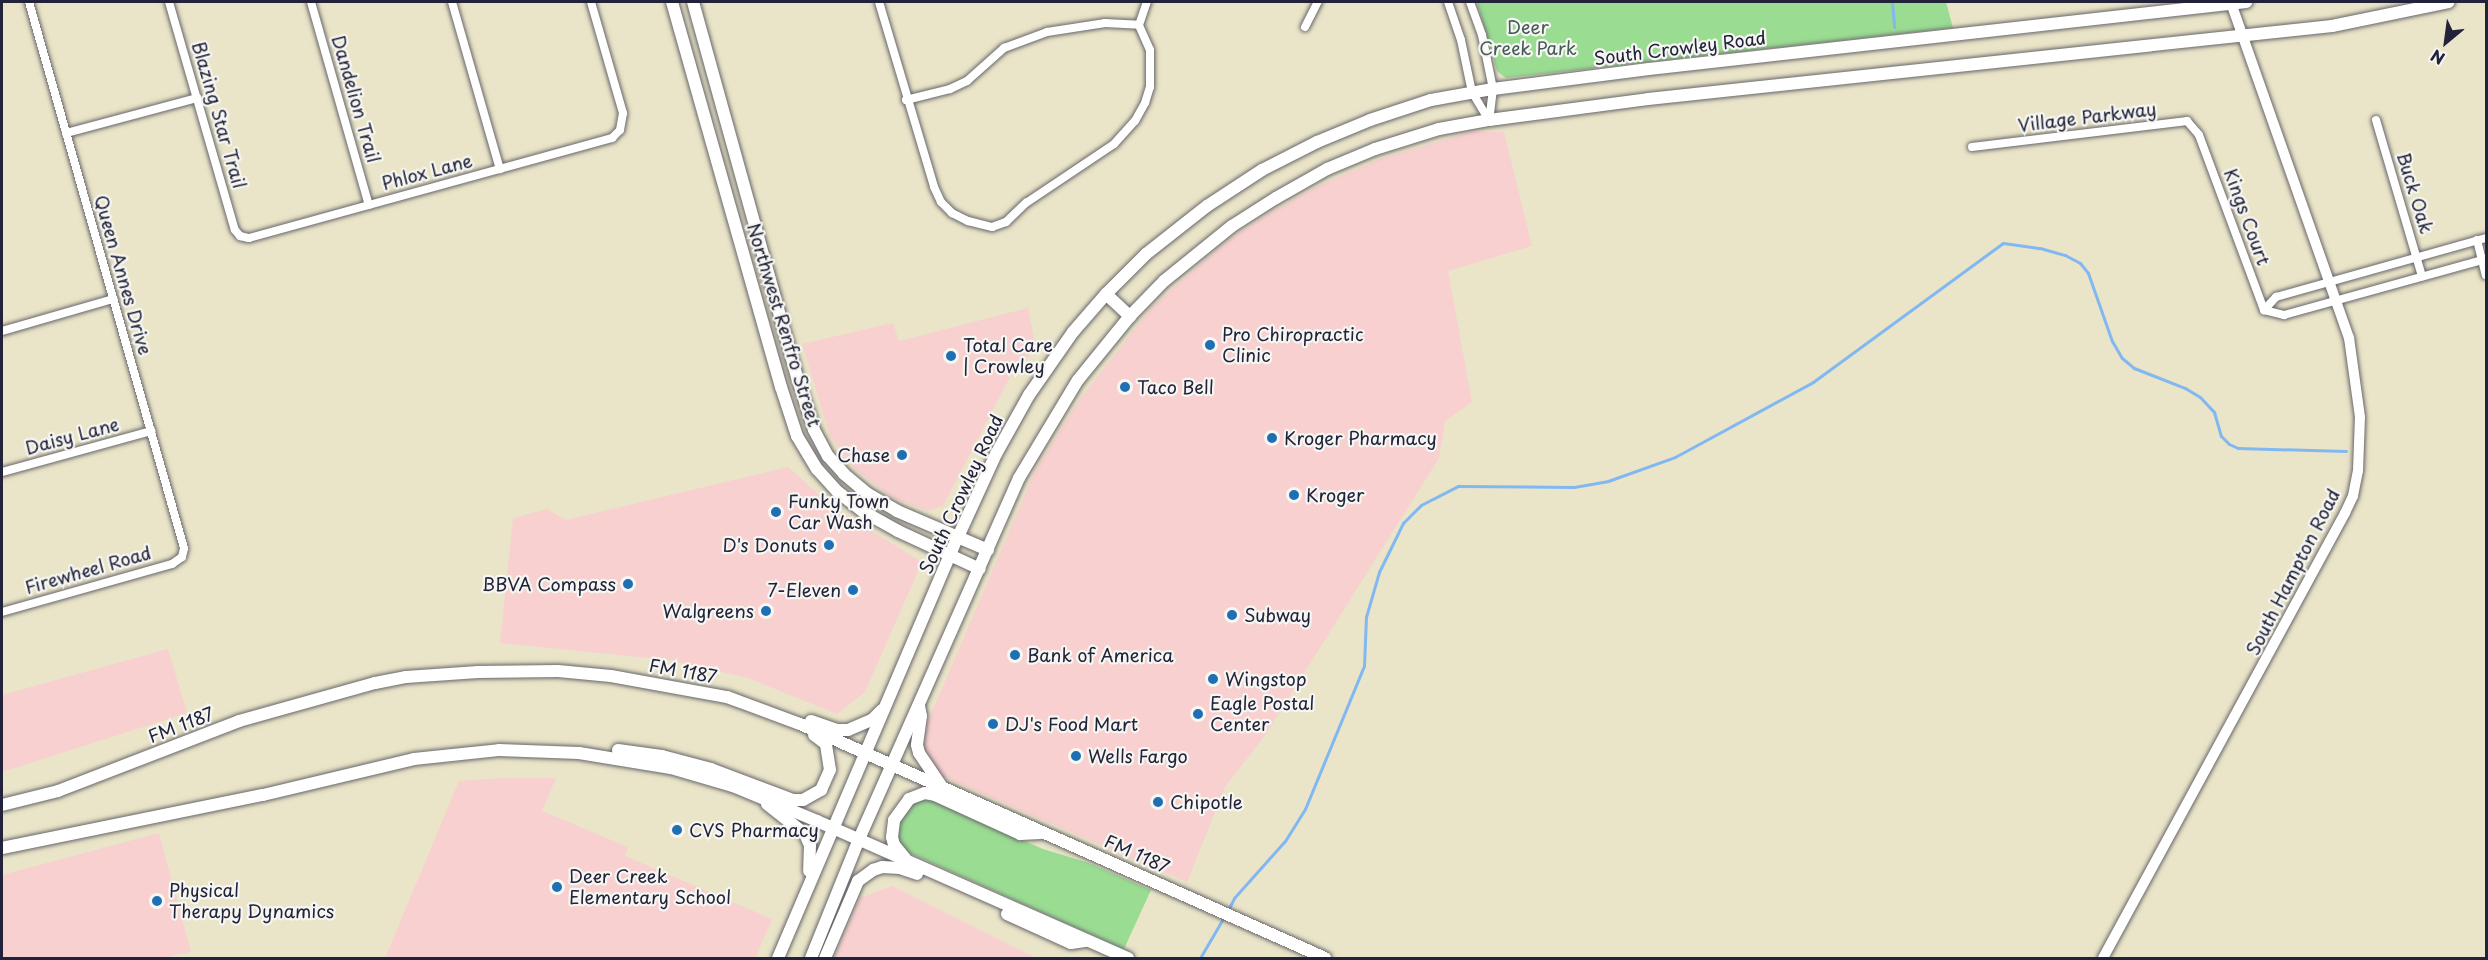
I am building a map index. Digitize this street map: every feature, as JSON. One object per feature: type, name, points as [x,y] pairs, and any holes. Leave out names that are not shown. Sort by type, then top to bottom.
[{"type":"main road","name":"Northwest Renfro Street","points":[[672,2],[780,387],[797,436],[817,469],[838,492],[864,512],[980,569]]},
{"type":"main road","name":"Northwest Renfro Street","points":[[693,2],[814,430],[828,456],[844,474],[868,494],[897,511],[988,550]]},
{"type":"main road","name":"South Crowley Road","points":[[778,958],[832,827],[887,705],[958,537],[996,454],[1029,395],[1073,332],[1106,294],[1146,254],[1207,206],[1262,170],[1317,142],[1370,120],[1431,100],[1472,92],[2230,2],[2246,2]]},
{"type":"main road","points":[[811,958],[859,839],[1019,478],[1077,380],[1130,316],[1164,281],[1232,226],[1325,170],[1375,148],[1439,129],[1490,120],[1660,98],[2332,26],[2449,2]]},
{"type":"main road","points":[[1106,294],[1130,316]]},
{"type":"main road","points":[[817,469],[828,456]]},
{"type":"main road","name":"FM 1187","points":[[2,805],[58,791],[239,721],[406,676],[558,671],[611,676],[727,697],[800,724],[1325,958]]},
{"type":"main road","points":[[727,697],[740,695],[837,730],[859,726],[872,720],[887,705]]},
{"type":"main road","points":[[918,704],[921,716],[916,745],[942,787]]},
{"type":"main road","points":[[579,753],[596,747],[662,756],[711,769],[793,800],[803,800],[821,790],[828,776],[830,761],[826,744],[800,724]]},
{"type":"main road","points":[[2,848],[263,795],[414,759],[499,750],[579,753],[670,768],[763,798],[1124,957]]},
{"type":"main road","points":[[916,865],[897,851],[892,837],[898,812],[909,798],[917,795],[935,795],[1020,834],[1042,833]]},
{"type":"main road","points":[[763,798],[769,808],[805,834],[811,857],[807,888]]},
{"type":"main road","points":[[825,958],[852,890],[866,875],[882,867],[910,871],[1071,943],[1087,941]]},
{"type":"street","name":"Queen Annes Drive","points":[[28,2],[184,548],[182,557]]},
{"type":"street","name":"Blazing Star Trail","points":[[169,2],[235,230],[240,236]]},
{"type":"street","name":"Dandelion Trail","points":[[311,2],[369,205]]},
{"type":"street","points":[[452,2],[500,169]]},
{"type":"street","name":"Phlox Lane","points":[[240,236],[249,238],[612,138],[621,130],[623,112],[591,2]]},
{"type":"street","points":[[879,2],[906,100],[941,202],[952,213],[968,222],[992,227],[1006,222],[1026,203],[1114,144],[1135,121],[1148,95],[1151,70],[1150,51],[1139,25],[1147,2]]},
{"type":"street","points":[[1305,27],[1318,2]]},
{"type":"street","points":[[1448,2],[1461,40],[1472,92],[1490,120]]},
{"type":"street","points":[[1470,2],[1482,35],[1493,89],[1490,120]]},
{"type":"street","name":"South Hampton Road","points":[[2103,958],[2353,496],[2360,452],[2360,417],[2349,338],[2230,2]]},
{"type":"street","points":[[906,100],[950,89],[967,81],[1004,48],[1036,35],[1105,23],[1139,25]]},
{"type":"street","points":[[66,133],[196,98]]},
{"type":"street","name":"Buck Oak","points":[[2376,120],[2422,276]]},
{"type":"street","name":"Village Parkway","points":[[1972,147],[2187,121],[2199,135]]},
{"type":"street","name":"Kings Court","points":[[2199,135],[2264,310]]},
{"type":"street","points":[[2485,259],[2284,315],[2264,310],[2276,297],[2487,238]]},
{"type":"street","points":[[2476,240],[2485,259],[2487,275]]},
{"type":"street","points":[[2,331],[113,299]]},
{"type":"street","name":"Daisy Lane","points":[[2,472],[151,431]]},
{"type":"street","name":"Firewheel Road","points":[[2,612],[172,564],[182,557]]},
{"type":"shaded area","points":[[1470,132],[1504,132],[1532,246],[1448,271],[1472,402],[1445,421],[1439,458],[1266,734],[1225,787],[1187,882],[939,775],[923,752],[928,721],[1036,469],[1080,399],[1152,307],[1224,243],[1268,214],[1316,187],[1380,159]]},
{"type":"shaded area","points":[[1028,308],[1036,348],[1010,377],[943,506],[928,511],[891,497],[854,468],[830,436],[802,344],[893,323],[899,341]]},
{"type":"shaded area","points":[[788,467],[833,507],[922,562],[865,692],[837,714],[748,678],[669,660],[500,643],[513,518],[547,509],[566,520]]},
{"type":"shaded area","points":[[168,649],[187,713],[2,772],[2,695]]},
{"type":"shaded area","name":"Deer Creek Elementary School","points":[[556,778],[542,811],[628,847],[625,856],[772,919],[755,958],[385,958],[459,781]]},
{"type":"shaded area","points":[[159,833],[191,952],[162,958],[2,958],[2,875]]},
{"type":"shaded area","points":[[892,886],[1036,958],[834,958],[860,898]]},
{"type":"green space","name":"Deer Creek Park","points":[[1477,2],[1946,2],[1953,28],[1506,78],[1497,71]]},
{"type":"green space","points":[[928,799],[1043,849],[1089,863],[1151,890],[1124,949],[905,851],[897,837],[905,810],[913,803]]},
{"type":"waterway","points":[[1892,2],[1894,27]]},
{"type":"waterway","points":[[1227,912],[1234,898],[1285,841],[1305,809],[1364,666],[1366,617],[1379,572],[1403,523],[1421,505],[1458,486],[1574,487],[1608,481],[1675,457],[1813,382],[2003,243],[2040,248],[2065,255],[2080,263],[2088,273],[2112,341],[2122,358],[2134,368],[2185,388],[2200,397],[2214,412],[2221,436],[2229,444],[2238,448],[2346,451]]},
{"type":"waterway","points":[[1200,958],[1224,917]]},
{"type":"place","name":"Pro Chiropractic Clinic","points":[[1210,345]]},
{"type":"place","name":"Total Care | Crowley","points":[[951,356]]},
{"type":"place","name":"Taco Bell","points":[[1125,387]]},
{"type":"place","name":"Kroger Pharmacy","points":[[1272,438]]},
{"type":"place","name":"Chase","points":[[902,455]]},
{"type":"place","name":"Kroger","points":[[1294,495]]},
{"type":"place","name":"Funky Town Car Wash","points":[[776,512]]},
{"type":"place","name":"D's Donuts","points":[[829,545]]},
{"type":"place","name":"BBVA Compass","points":[[628,584]]},
{"type":"place","name":"7-Eleven","points":[[853,590]]},
{"type":"place","name":"Walgreens","points":[[766,611]]},
{"type":"place","name":"Subway","points":[[1232,615]]},
{"type":"place","name":"Bank of America","points":[[1015,655]]},
{"type":"place","name":"Wingstop","points":[[1213,679]]},
{"type":"place","name":"Eagle Postal Center","points":[[1198,714]]},
{"type":"place","name":"DJ's Food Mart","points":[[993,724]]},
{"type":"place","name":"Wells Fargo","points":[[1076,756]]},
{"type":"place","name":"Chipotle","points":[[1158,802]]},
{"type":"place","name":"CVS Pharmacy","points":[[677,830]]},
{"type":"place","name":"Deer Creek Elementary School","points":[[557,887]]},
{"type":"place","name":"Physical Therapy Dynamics","points":[[157,901]]}]
